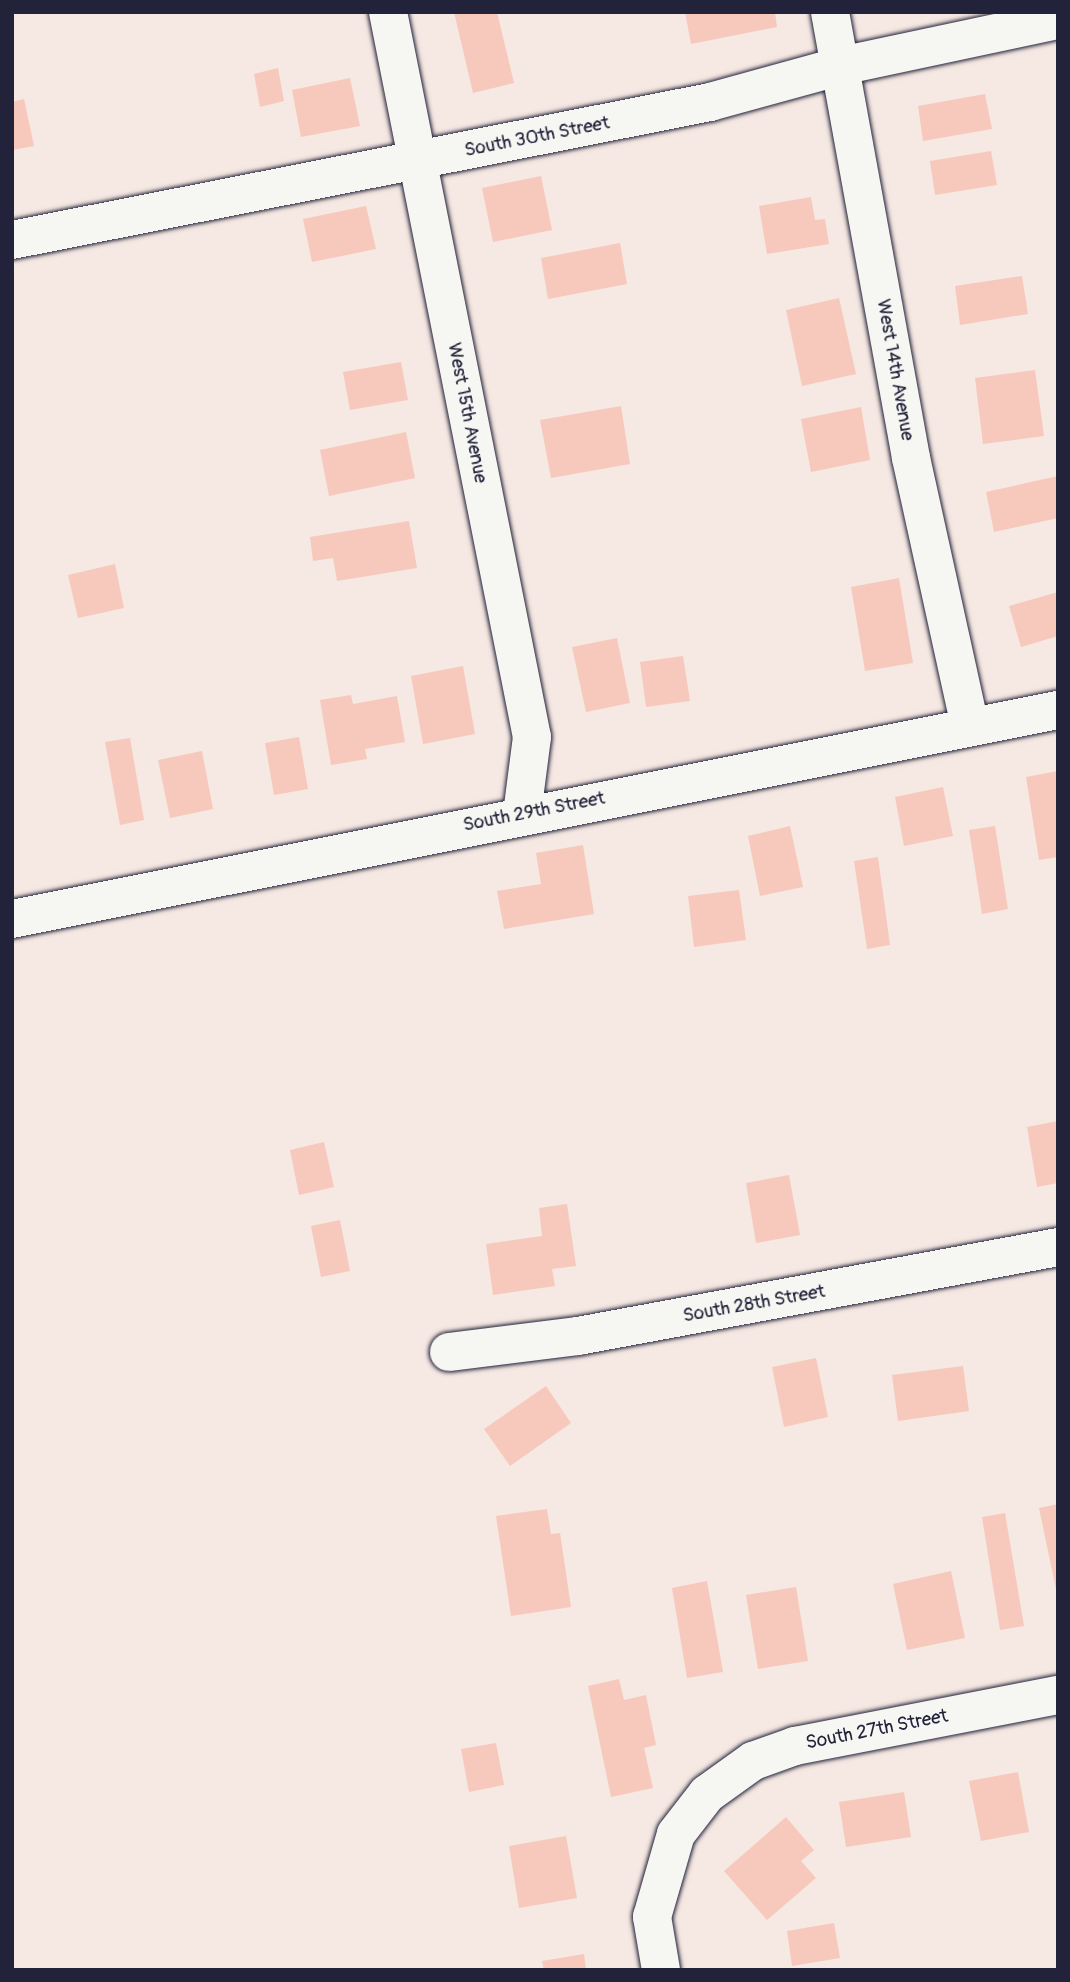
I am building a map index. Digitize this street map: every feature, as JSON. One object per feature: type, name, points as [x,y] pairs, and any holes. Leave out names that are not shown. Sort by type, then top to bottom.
[{"type":"street","name":"West 15th Avenue","points":[[388,12],[532,737],[522,814]]},
{"type":"street","name":"West 14th Avenue","points":[[830,12],[911,458],[970,727]]},
{"type":"street","name":"South 30th Street","points":[[12,240],[710,102],[841,66],[1058,20]]},
{"type":"street","name":"South 29th Street","points":[[12,919],[522,814],[1058,710]]},
{"type":"street","name":"South 28th Street","points":[[449,1352],[578,1336],[1058,1248]]},
{"type":"street","name":"South 27th Street","points":[[660,1970],[652,1917],[657,1884],[676,1834],[707,1794],[753,1761],[795,1746],[1058,1695]]},
{"type":"building","points":[[454,12],[497,12],[514,83],[473,93]]},
{"type":"building","points":[[685,12],[775,12],[777,27],[691,44]]},
{"type":"building","points":[[278,68],[284,101],[260,107],[254,74]]},
{"type":"building","points":[[350,78],[360,126],[301,137],[292,90]]},
{"type":"building","points":[[985,94],[992,129],[923,141],[918,106]]},
{"type":"building","points":[[24,99],[34,146],[12,150],[12,102]]},
{"type":"building","points":[[991,151],[997,185],[935,195],[930,161]]},
{"type":"building","points":[[541,176],[552,230],[493,242],[482,188]]},
{"type":"building","points":[[811,197],[815,220],[825,219],[829,244],[767,254],[759,206]]},
{"type":"building","points":[[366,206],[376,249],[312,262],[303,219]]},
{"type":"building","points":[[620,243],[627,284],[548,299],[541,258]]},
{"type":"building","points":[[1022,276],[1028,314],[960,325],[955,286]]},
{"type":"building","points":[[839,298],[856,374],[802,386],[786,310]]},
{"type":"building","points":[[401,362],[408,400],[350,410],[343,372]]},
{"type":"building","points":[[1035,370],[1044,436],[983,444],[975,378]]},
{"type":"building","points":[[621,406],[630,464],[551,478],[540,420]]},
{"type":"building","points":[[861,407],[870,460],[811,472],[801,419]]},
{"type":"building","points":[[406,432],[415,478],[329,496],[320,450]]},
{"type":"building","points":[[1058,476],[1058,518],[994,532],[986,492]]},
{"type":"building","points":[[409,521],[417,568],[337,581],[333,558],[313,561],[310,537]]},
{"type":"building","points":[[115,564],[124,608],[78,618],[68,575]]},
{"type":"building","points":[[899,578],[913,663],[865,671],[851,587]]},
{"type":"building","points":[[1058,592],[1058,636],[1021,647],[1009,606]]},
{"type":"building","points":[[617,638],[630,703],[586,712],[572,647]]},
{"type":"building","points":[[683,656],[690,701],[646,707],[640,662]]},
{"type":"building","points":[[463,666],[475,734],[423,744],[411,676]]},
{"type":"building","points":[[351,695],[353,704],[397,696],[405,742],[365,749],[367,759],[331,765],[320,700]]},
{"type":"building","points":[[299,737],[308,789],[274,795],[265,743]]},
{"type":"building","points":[[130,738],[144,820],[120,825],[105,742]]},
{"type":"building","points":[[202,751],[213,809],[170,818],[158,760]]},
{"type":"building","points":[[1058,771],[1058,857],[1039,860],[1026,777]]},
{"type":"building","points":[[943,787],[953,836],[904,846],[895,797]]},
{"type":"building","points":[[790,826],[803,887],[760,896],[748,836]]},
{"type":"building","points":[[995,826],[1008,909],[982,914],[969,830]]},
{"type":"building","points":[[583,845],[594,914],[504,929],[497,891],[541,884],[536,853]]},
{"type":"building","points":[[878,857],[890,945],[867,949],[854,861]]},
{"type":"building","points":[[739,890],[746,940],[694,947],[688,896]]},
{"type":"building","points":[[1058,1121],[1058,1183],[1037,1187],[1027,1127]]},
{"type":"building","points":[[324,1142],[334,1187],[299,1195],[290,1150]]},
{"type":"building","points":[[789,1175],[800,1235],[756,1243],[746,1183]]},
{"type":"building","points":[[567,1204],[576,1266],[552,1269],[555,1286],[493,1295],[486,1244],[542,1236],[539,1208]]},
{"type":"building","points":[[340,1220],[350,1271],[321,1277],[311,1226]]},
{"type":"building","points":[[816,1358],[828,1417],[784,1427],[772,1367]]},
{"type":"building","points":[[963,1366],[969,1411],[898,1421],[892,1375]]},
{"type":"building","points":[[546,1386],[571,1423],[510,1466],[484,1429]]},
{"type":"building","points":[[1058,1504],[1058,1594],[1057,1594],[1039,1508]]},
{"type":"building","points":[[547,1509],[551,1534],[560,1533],[571,1607],[511,1616],[496,1516]]},
{"type":"building","points":[[1005,1513],[1024,1626],[1000,1630],[982,1517]]},
{"type":"building","points":[[951,1571],[965,1638],[907,1650],[893,1584]]},
{"type":"building","points":[[707,1581],[723,1672],[687,1678],[672,1588]]},
{"type":"building","points":[[796,1587],[808,1661],[758,1669],[746,1595]]},
{"type":"building","points":[[619,1679],[624,1700],[646,1695],[656,1745],[644,1748],[653,1788],[611,1797],[588,1686]]},
{"type":"building","points":[[496,1743],[504,1785],[469,1792],[461,1749]]},
{"type":"building","points":[[1018,1772],[1029,1832],[981,1841],[969,1781]]},
{"type":"building","points":[[904,1792],[911,1837],[846,1847],[839,1802]]},
{"type":"building","points":[[786,1817],[814,1850],[801,1861],[816,1878],[767,1920],[724,1871]]},
{"type":"building","points":[[566,1836],[577,1898],[519,1908],[509,1846]]},
{"type":"building","points":[[834,1923],[840,1958],[792,1966],[787,1931]]},
{"type":"building","points":[[584,1954],[586,1970],[544,1970],[542,1961]]}]
